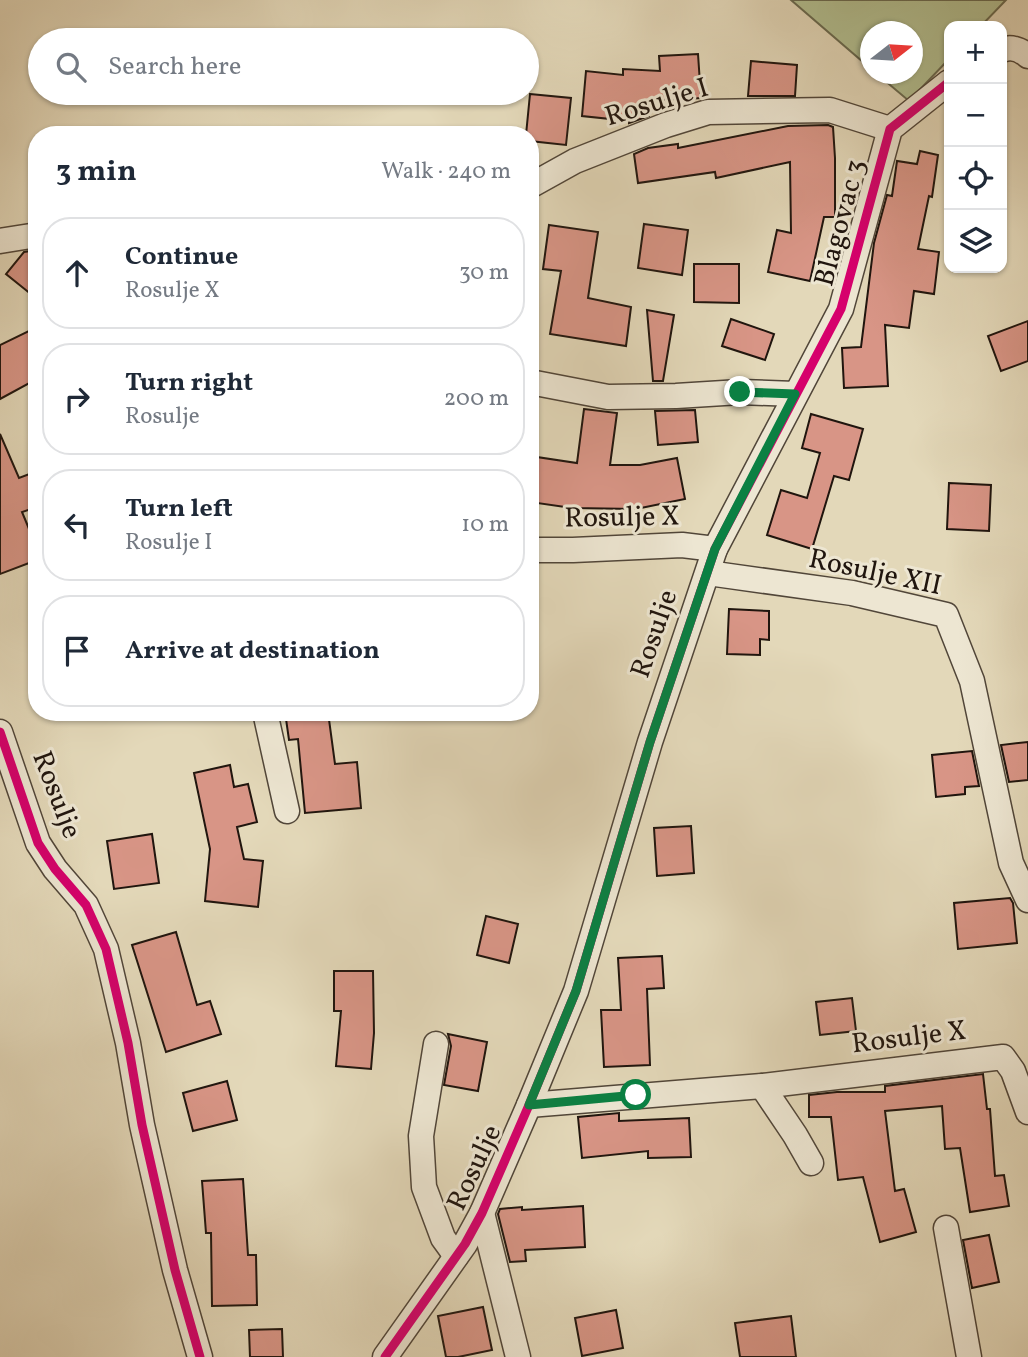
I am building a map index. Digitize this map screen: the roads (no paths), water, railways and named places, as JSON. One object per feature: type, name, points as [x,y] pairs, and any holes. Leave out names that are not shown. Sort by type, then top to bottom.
[{"type":"street","points":[[1007,48],[1017,49],[1028,56]]},
{"type":"street","name":"Blagovac 3","points":[[795,394],[841,309],[890,130],[947,84]]},
{"type":"street","name":"Rosulje I","points":[[539,181],[575,161],[666,125],[708,113],[830,110],[890,130]]},
{"type":"street","points":[[0,241],[28,236]]},
{"type":"street","points":[[539,384],[608,397],[740,392],[795,394]]},
{"type":"street","name":"Rosulje","points":[[385,1357],[465,1244],[482,1213],[529,1105],[576,991],[650,742],[715,549],[795,394]]},
{"type":"street","name":"Rosulje X","points":[[539,550],[682,545],[715,549]]},
{"type":"street","name":"Rosulje XII","points":[[708,573],[852,593],[946,615],[971,681],[1011,863],[1028,900]]},
{"type":"street","points":[[267,721],[287,811]]},
{"type":"street","name":"Rosulje","points":[[0,732],[38,843],[55,869],[86,905],[106,949],[175,1270],[200,1357]]},
{"type":"street","points":[[436,1044],[421,1136],[424,1187],[443,1238],[456,1256]]},
{"type":"street","name":"Rosulje X","points":[[529,1105],[762,1086],[1003,1057],[1013,1071],[1028,1112]]},
{"type":"street","points":[[762,1086],[811,1163]]},
{"type":"street","points":[[482,1213],[518,1357]]},
{"type":"street","points":[[946,1228],[969,1357]]}]
